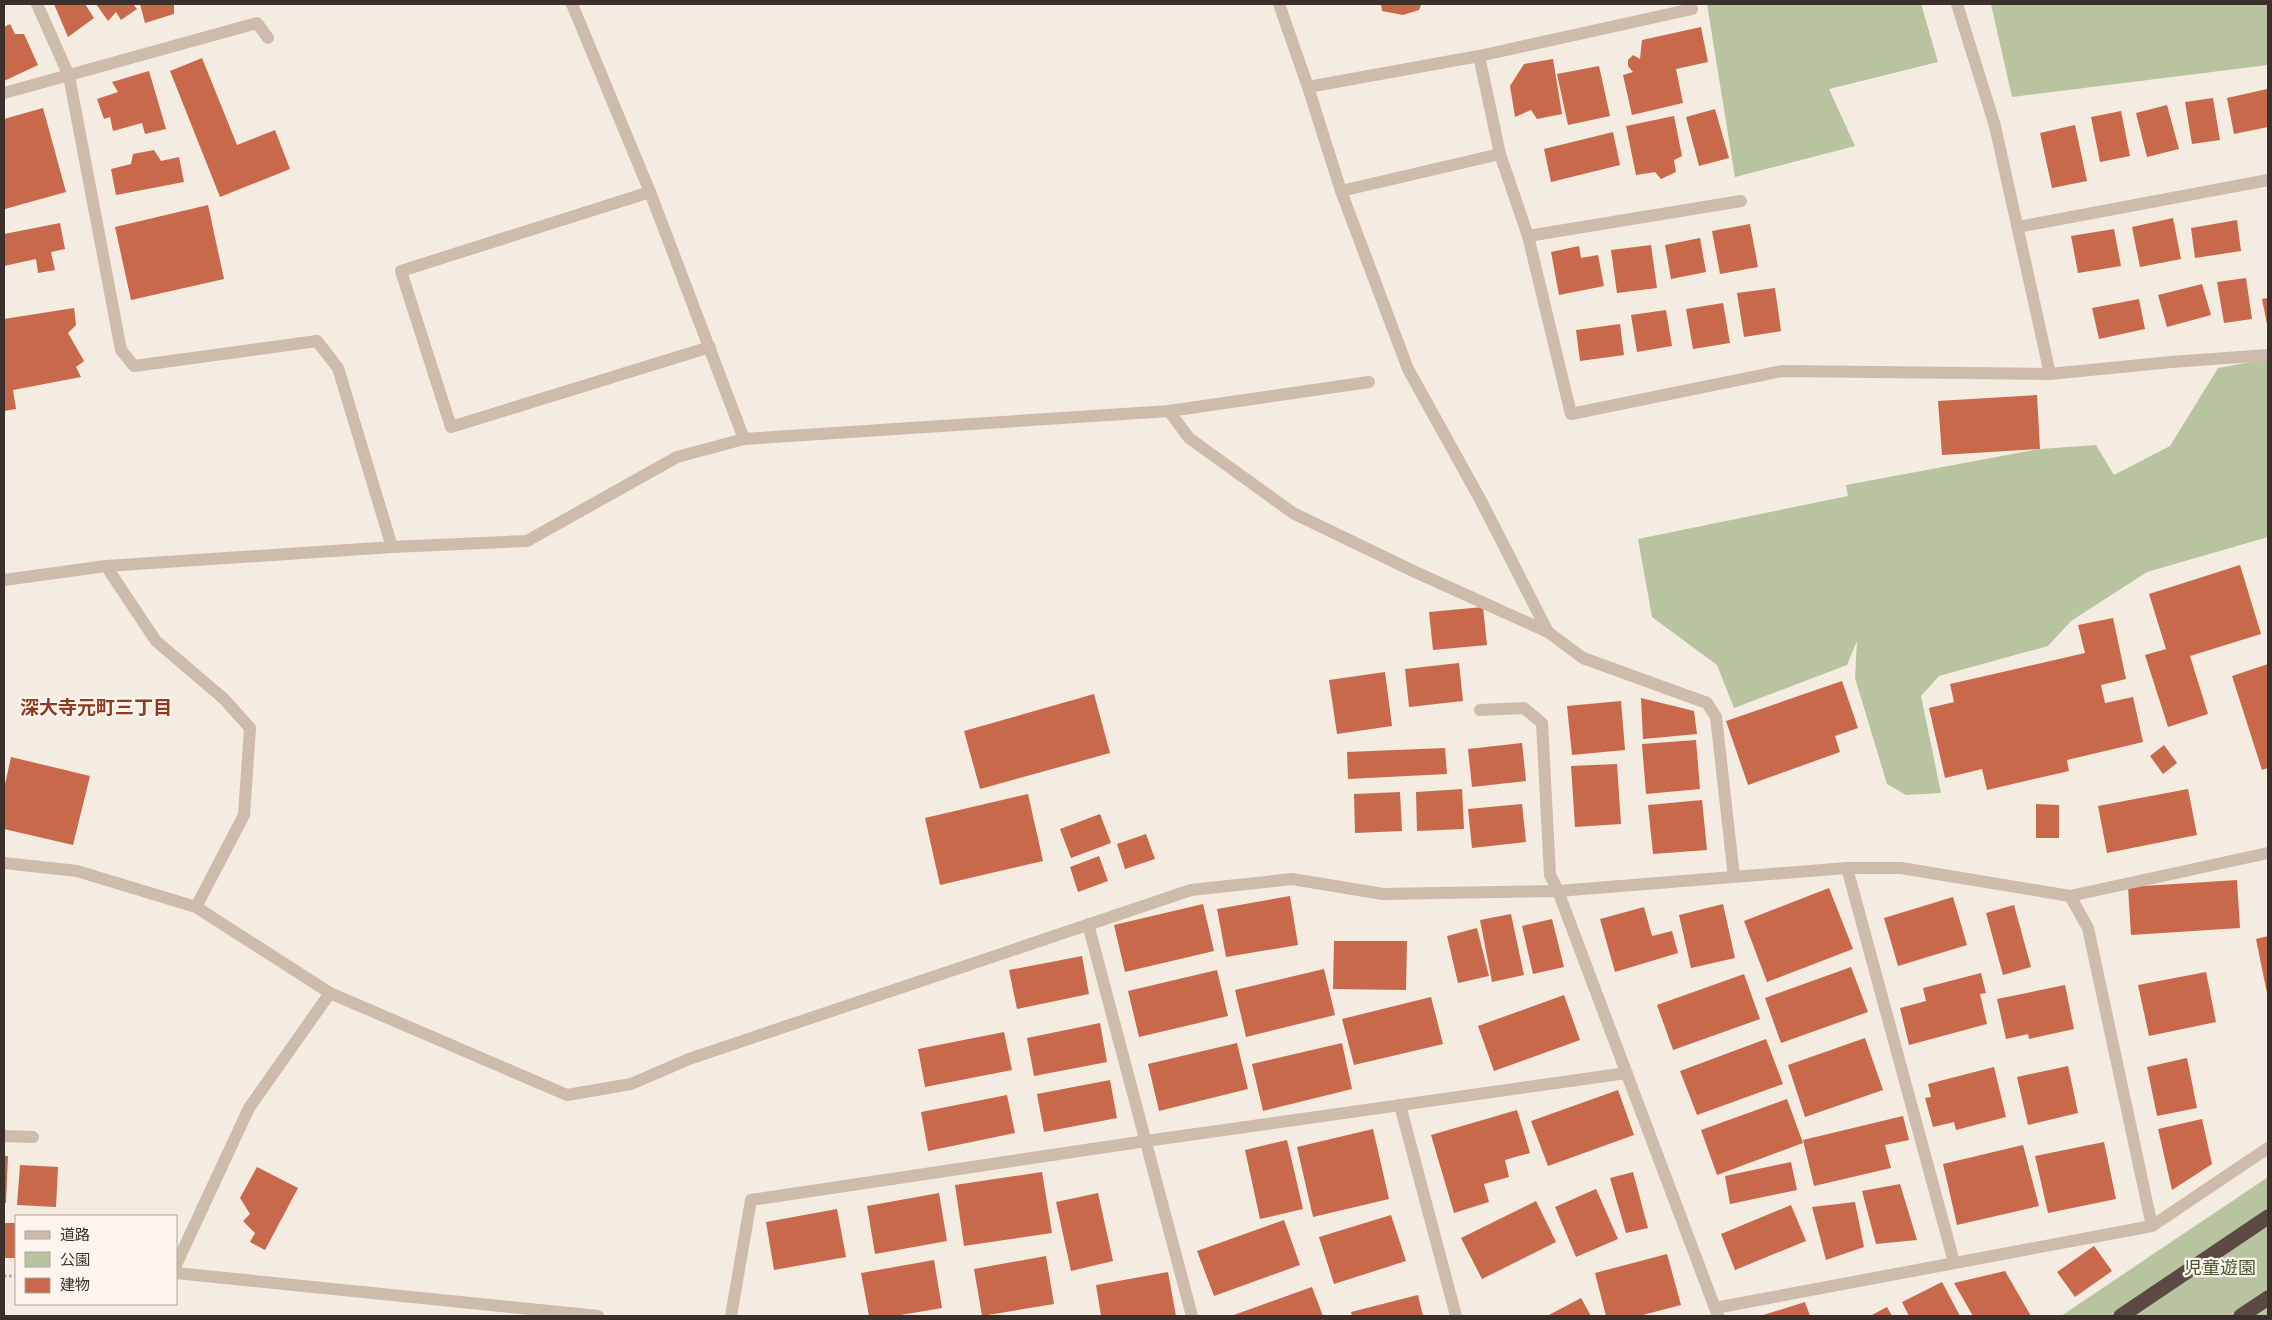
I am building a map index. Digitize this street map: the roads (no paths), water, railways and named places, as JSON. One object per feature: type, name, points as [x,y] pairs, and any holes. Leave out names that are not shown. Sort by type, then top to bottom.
[{"type":"highway","points":[[2121,1316],[2268,1218]]},
{"type":"highway","points":[[2241,1316],[2268,1298]]},
{"type":"street","points":[[38,4],[69,76],[121,350],[134,366],[317,341],[338,368],[392,548]]},
{"type":"street","points":[[572,4],[650,192],[744,439]]},
{"type":"street","points":[[1279,4],[1341,191],[1408,370],[1480,499],[1548,632]]},
{"type":"street","points":[[1957,4],[1995,126],[2050,374]]},
{"type":"street","points":[[1308,87],[1479,56],[1692,9]]},
{"type":"street","points":[[4,93],[257,23],[268,38]]},
{"type":"street","points":[[1479,56],[1500,154],[1528,236],[1571,414],[1782,372],[2050,374],[2268,354]]},
{"type":"street","points":[[1341,191],[1500,154]]},
{"type":"street","points":[[2018,227],[2268,180]]},
{"type":"street","points":[[650,192],[401,271],[451,427],[710,347]]},
{"type":"street","points":[[1528,236],[1741,201]]},
{"type":"street","points":[[4,580],[106,566],[527,541],[677,457],[744,439],[1169,411],[1369,382]]},
{"type":"street","points":[[1169,411],[1189,438],[1293,513],[1418,574],[1548,632],[1583,658],[1707,704],[1716,717],[1734,877]]},
{"type":"street","points":[[106,566],[156,641],[224,699],[250,728],[244,815],[196,907]]},
{"type":"street","points":[[1480,710],[1524,708],[1542,723],[1550,875],[1558,891],[1716,1312],[1954,1262],[2152,1226],[2268,1148]]},
{"type":"street","points":[[4,863],[77,871],[196,907],[330,993],[567,1095],[631,1084],[689,1059],[1191,890],[1292,879],[1383,894],[1558,891],[1847,868],[1901,868],[2070,896],[2268,853]]},
{"type":"street","points":[[1847,868],[1954,1262]]},
{"type":"street","points":[[2070,896],[2088,928],[2152,1226]]},
{"type":"street","points":[[1088,924],[1192,1316]]},
{"type":"street","points":[[178,1261],[249,1108],[330,993]]},
{"type":"street","points":[[731,1316],[751,1200],[1146,1141],[1627,1073]]},
{"type":"street","points":[[1400,1106],[1456,1316]]},
{"type":"street","points":[[4,1136],[33,1137]]},
{"type":"street","points":[[178,1273],[598,1316]]},
{"type":"district","name":"深大寺元町三丁目","points":[[96,707]]},
{"type":"park label","name":"児童遊園","points":[[2220,1267]]}]
